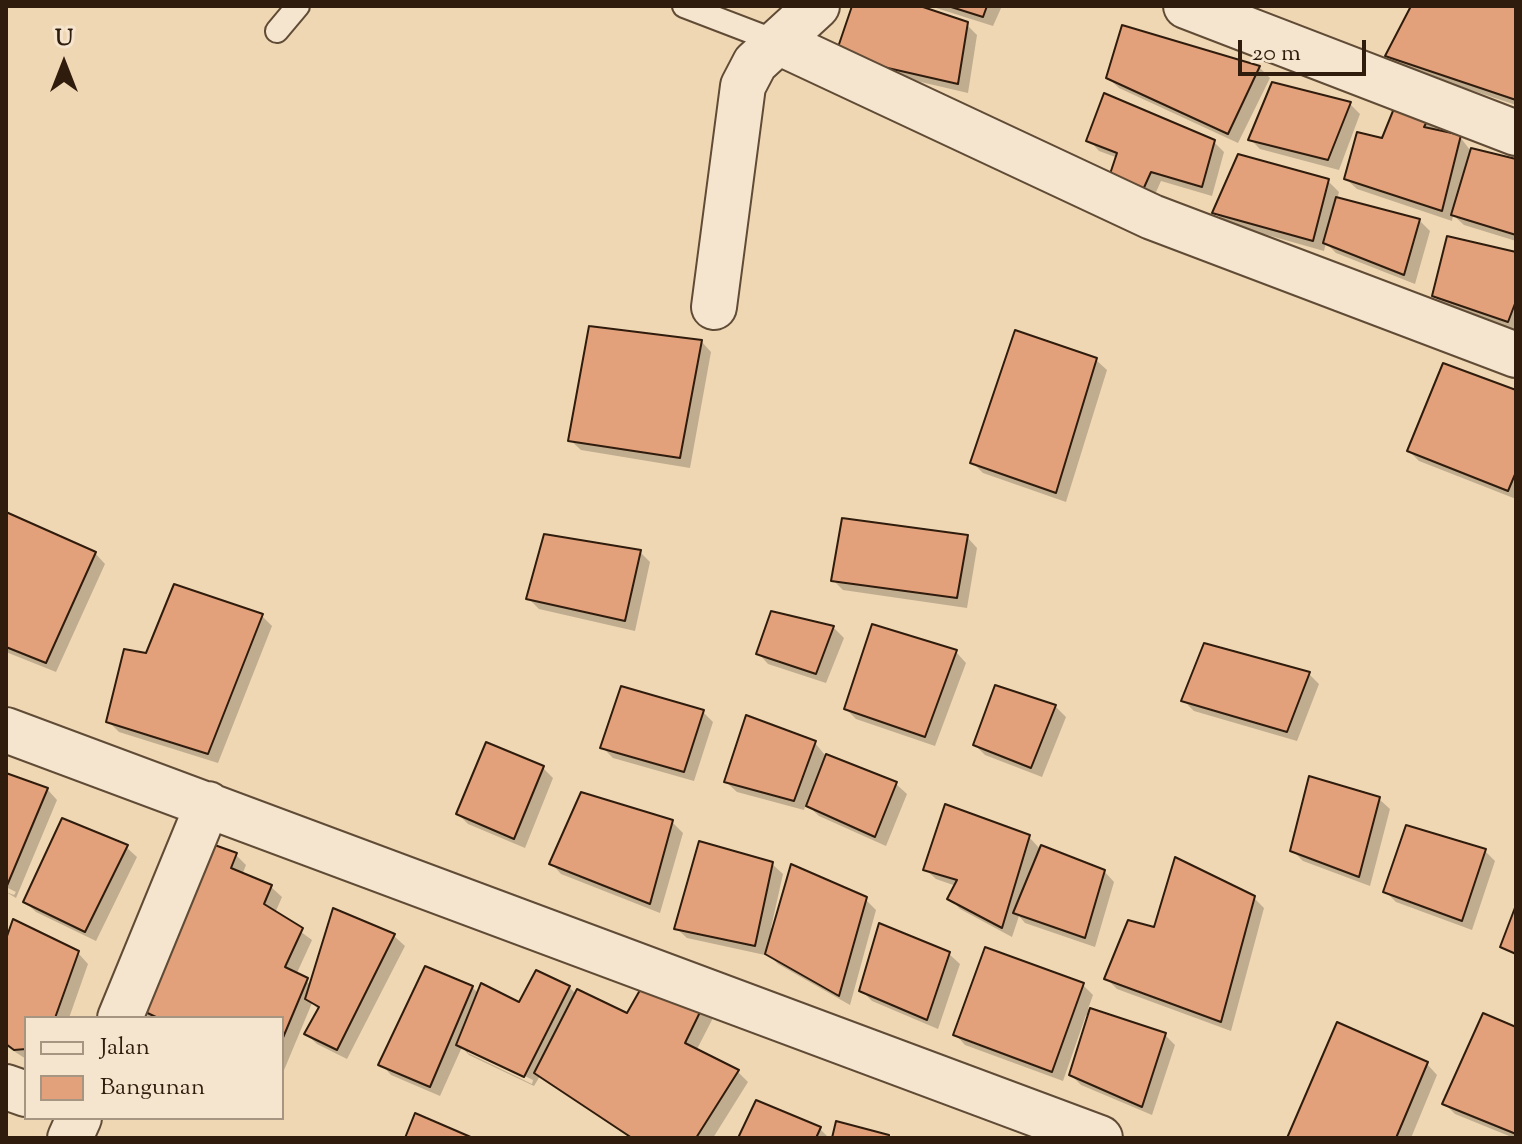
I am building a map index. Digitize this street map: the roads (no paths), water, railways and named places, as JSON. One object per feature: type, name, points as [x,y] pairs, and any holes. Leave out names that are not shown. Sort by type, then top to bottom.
[{"type":"street","points":[[714,307],[743,86],[755,63],[817,6]]},
{"type":"street","points":[[1186,6],[1516,133]]},
{"type":"street","points":[[778,42],[1152,217],[1516,355]]},
{"type":"street","points":[[6,730],[1100,1138]]},
{"type":"street","points":[[121,1016],[208,804]]},
{"type":"lane","points":[[277,31],[298,6]]},
{"type":"lane","points":[[684,6],[778,42]]}]
